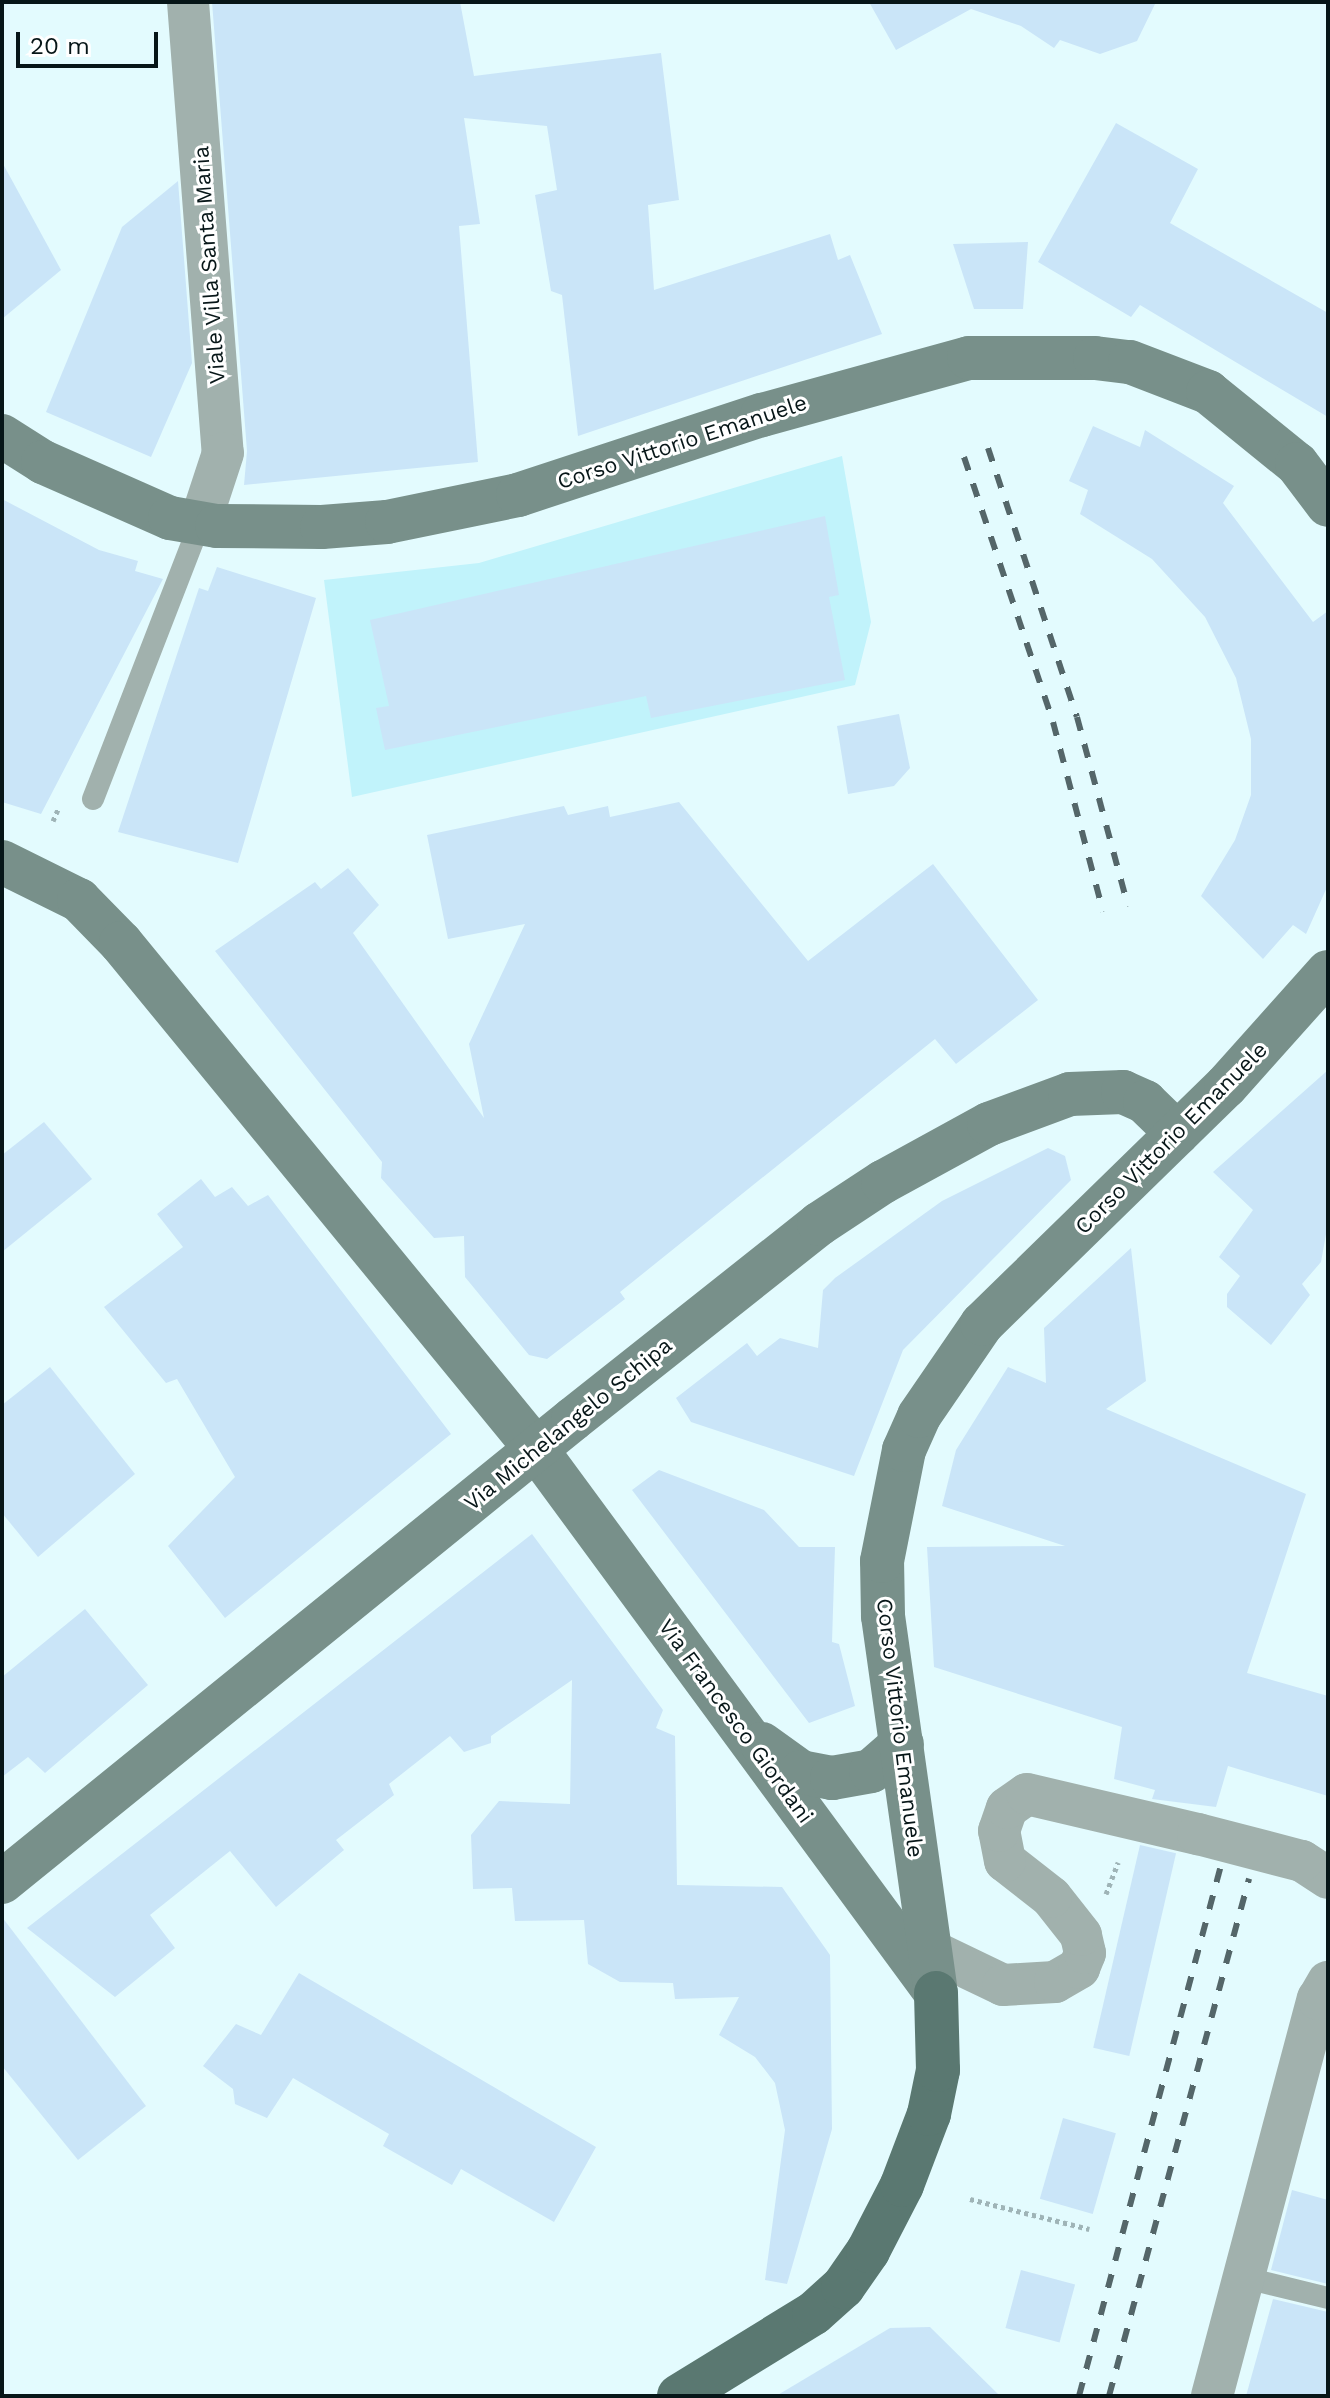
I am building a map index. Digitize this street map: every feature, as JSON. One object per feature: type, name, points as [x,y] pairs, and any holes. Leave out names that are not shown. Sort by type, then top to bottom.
[{"type":"main road","name":"Corso Vittorio Emanuele","points":[[679,2396],[814,2313],[843,2287],[868,2251],[902,2185],[929,2114],[938,2070],[936,1993]]},
{"type":"street","name":"Viale Villa Santa Maria","points":[[188,2],[223,453],[200,523]]},
{"type":"street","name":"Corso Vittorio Emanuele","points":[[2,436],[105,490],[170,518],[262,528],[387,522],[518,495],[907,371],[969,358],[1031,355],[1130,362],[1208,392],[1297,464],[1328,505]]},
{"type":"street","name":"Via Francesco Giordani","points":[[2,862],[51,883],[104,922],[536,1449],[728,1707],[752,1747],[936,1993]]},
{"type":"street","name":"Corso Vittorio Emanuele","points":[[936,1993],[883,1616],[882,1561],[893,1485],[919,1416],[982,1324],[1283,1026],[1328,972]]},
{"type":"street","name":"Via Michelangelo Schipa","points":[[2,1882],[819,1224],[948,1143],[1033,1104],[1098,1091],[1123,1092],[1145,1102],[1177,1133]]},
{"type":"street","points":[[728,1707],[777,1757],[819,1776],[871,1771],[902,1744]]},
{"type":"street","points":[[928,1949],[1003,1985],[1055,1982],[1079,1968],[1085,1953],[1081,1935],[1051,1897],[1005,1861],[999,1831],[1007,1808],[1027,1794],[1198,1834],[1315,1870]]},
{"type":"street","points":[[1212,2396],[1318,1999],[1328,1982]]},
{"type":"lane","points":[[93,799],[200,523]]},
{"type":"lane","points":[[1242,2277],[1328,2298]]},
{"type":"path","points":[[1101,1905],[1123,1849]]},
{"type":"path","points":[[970,2199],[1089,2229]]},
{"type":"shaded area","points":[[842,456],[871,622],[855,685],[352,797],[324,580],[479,563]]},
{"type":"building","points":[[212,2],[460,2],[474,76],[661,53],[679,200],[648,205],[654,290],[830,234],[838,260],[850,255],[882,334],[578,436],[562,295],[551,291],[535,195],[557,190],[547,126],[464,118],[480,224],[459,226],[478,462],[244,485],[247,451]]},
{"type":"building","points":[[869,2],[1156,2],[1137,41],[1100,54],[1060,40],[1054,48],[1021,26],[971,9],[896,50]]},
{"type":"building","points":[[1116,123],[1198,169],[1170,223],[1328,313],[1328,417],[1140,305],[1131,317],[1038,262]]},
{"type":"building","points":[[2,162],[61,270],[2,319]]},
{"type":"building","points":[[178,181],[192,363],[151,457],[46,412],[122,227]]},
{"type":"building","points":[[1028,242],[1023,309],[974,309],[953,244]]},
{"type":"building","points":[[1093,426],[1140,447],[1145,430],[1234,486],[1223,503],[1313,622],[1328,611],[1328,885],[1306,934],[1293,925],[1263,959],[1201,896],[1235,840],[1251,795],[1251,739],[1236,678],[1205,617],[1152,559],[1080,514],[1088,490],[1069,481]]},
{"type":"building","points":[[2,499],[99,550],[138,561],[135,571],[163,579],[41,814],[2,802]]},
{"type":"building","points":[[825,516],[839,595],[829,597],[845,680],[651,718],[646,696],[385,750],[376,708],[389,706],[370,620]]},
{"type":"building","points":[[217,567],[316,598],[238,863],[118,832],[199,588],[208,591]]},
{"type":"building","points":[[899,714],[910,768],[894,786],[848,794],[837,726]]},
{"type":"building","points":[[679,802],[808,961],[933,864],[1038,1000],[956,1064],[935,1039],[620,1292],[625,1299],[547,1359],[529,1355],[465,1277],[464,1236],[434,1238],[381,1178],[382,1162],[215,951],[315,882],[321,889],[348,868],[379,905],[353,933],[484,1118],[469,1044],[525,924],[448,939],[427,835],[564,806],[568,815],[608,806],[610,817]]},
{"type":"building","points":[[1328,1070],[1328,1223],[1321,1262],[1302,1284],[1310,1295],[1271,1345],[1227,1307],[1227,1294],[1240,1276],[1219,1257],[1253,1210],[1213,1172]]},
{"type":"building","points":[[44,1122],[92,1179],[2,1252],[2,1155]]},
{"type":"building","points":[[1048,1148],[1065,1156],[1071,1180],[903,1350],[854,1476],[691,1422],[676,1398],[747,1343],[757,1356],[780,1338],[818,1348],[823,1290],[835,1278],[942,1201]]},
{"type":"building","points":[[201,1179],[215,1197],[232,1187],[248,1206],[268,1195],[451,1434],[225,1618],[168,1546],[235,1477],[177,1379],[166,1383],[104,1307],[183,1247],[157,1214]]},
{"type":"building","points":[[1131,1248],[1146,1381],[1106,1409],[1306,1494],[1247,1673],[1328,1696],[1328,1796],[1228,1766],[1216,1807],[1152,1799],[1155,1790],[1114,1779],[1122,1727],[934,1667],[927,1547],[1065,1546],[942,1506],[956,1450],[1008,1367],[1046,1383],[1044,1328]]},
{"type":"building","points":[[50,1367],[135,1474],[38,1557],[2,1513],[2,1405]]},
{"type":"building","points":[[659,1470],[764,1510],[799,1547],[835,1547],[832,1642],[839,1644],[855,1706],[809,1723],[632,1490]]},
{"type":"building","points":[[532,1534],[663,1710],[656,1728],[675,1736],[677,1885],[782,1887],[830,1955],[832,2129],[787,2284],[765,2280],[785,2130],[775,2083],[755,2057],[719,2035],[739,1997],[675,1999],[673,1983],[620,1982],[588,1964],[584,1920],[515,1921],[512,1888],[473,1889],[471,1835],[499,1801],[570,1804],[572,1680],[491,1736],[491,1743],[464,1752],[450,1736],[389,1784],[394,1795],[336,1840],[344,1850],[276,1907],[230,1851],[150,1915],[175,1948],[115,1997],[27,1928]]},
{"type":"building","points":[[85,1609],[148,1685],[45,1773],[28,1757],[2,1777],[2,1677]]},
{"type":"building","points":[[1140,1845],[1176,1853],[1129,2056],[1093,2048]]},
{"type":"building","points":[[2,1917],[146,2106],[78,2160],[2,2066]]},
{"type":"building","points":[[299,1973],[596,2147],[554,2222],[461,2169],[452,2185],[383,2146],[389,2134],[293,2078],[267,2118],[235,2104],[233,2089],[203,2066],[236,2024],[261,2035]]},
{"type":"building","points":[[1063,2118],[1116,2133],[1093,2214],[1040,2199]]},
{"type":"building","points":[[1292,2190],[1328,2200],[1328,2284],[1271,2270]]},
{"type":"building","points":[[1021,2270],[1075,2284],[1060,2342],[1005,2328]]},
{"type":"building","points":[[1273,2299],[1328,2312],[1328,2396],[1246,2396]]},
{"type":"building","points":[[930,2327],[1000,2396],[776,2396],[890,2328]]},
{"type":"railway","points":[[988,448],[1077,717],[1128,906]]},
{"type":"railway","points":[[964,457],[1053,722],[1103,911]]},
{"type":"railway","points":[[1079,2396],[1220,1869]]},
{"type":"railway","points":[[1109,2396],[1249,1879]]}]
